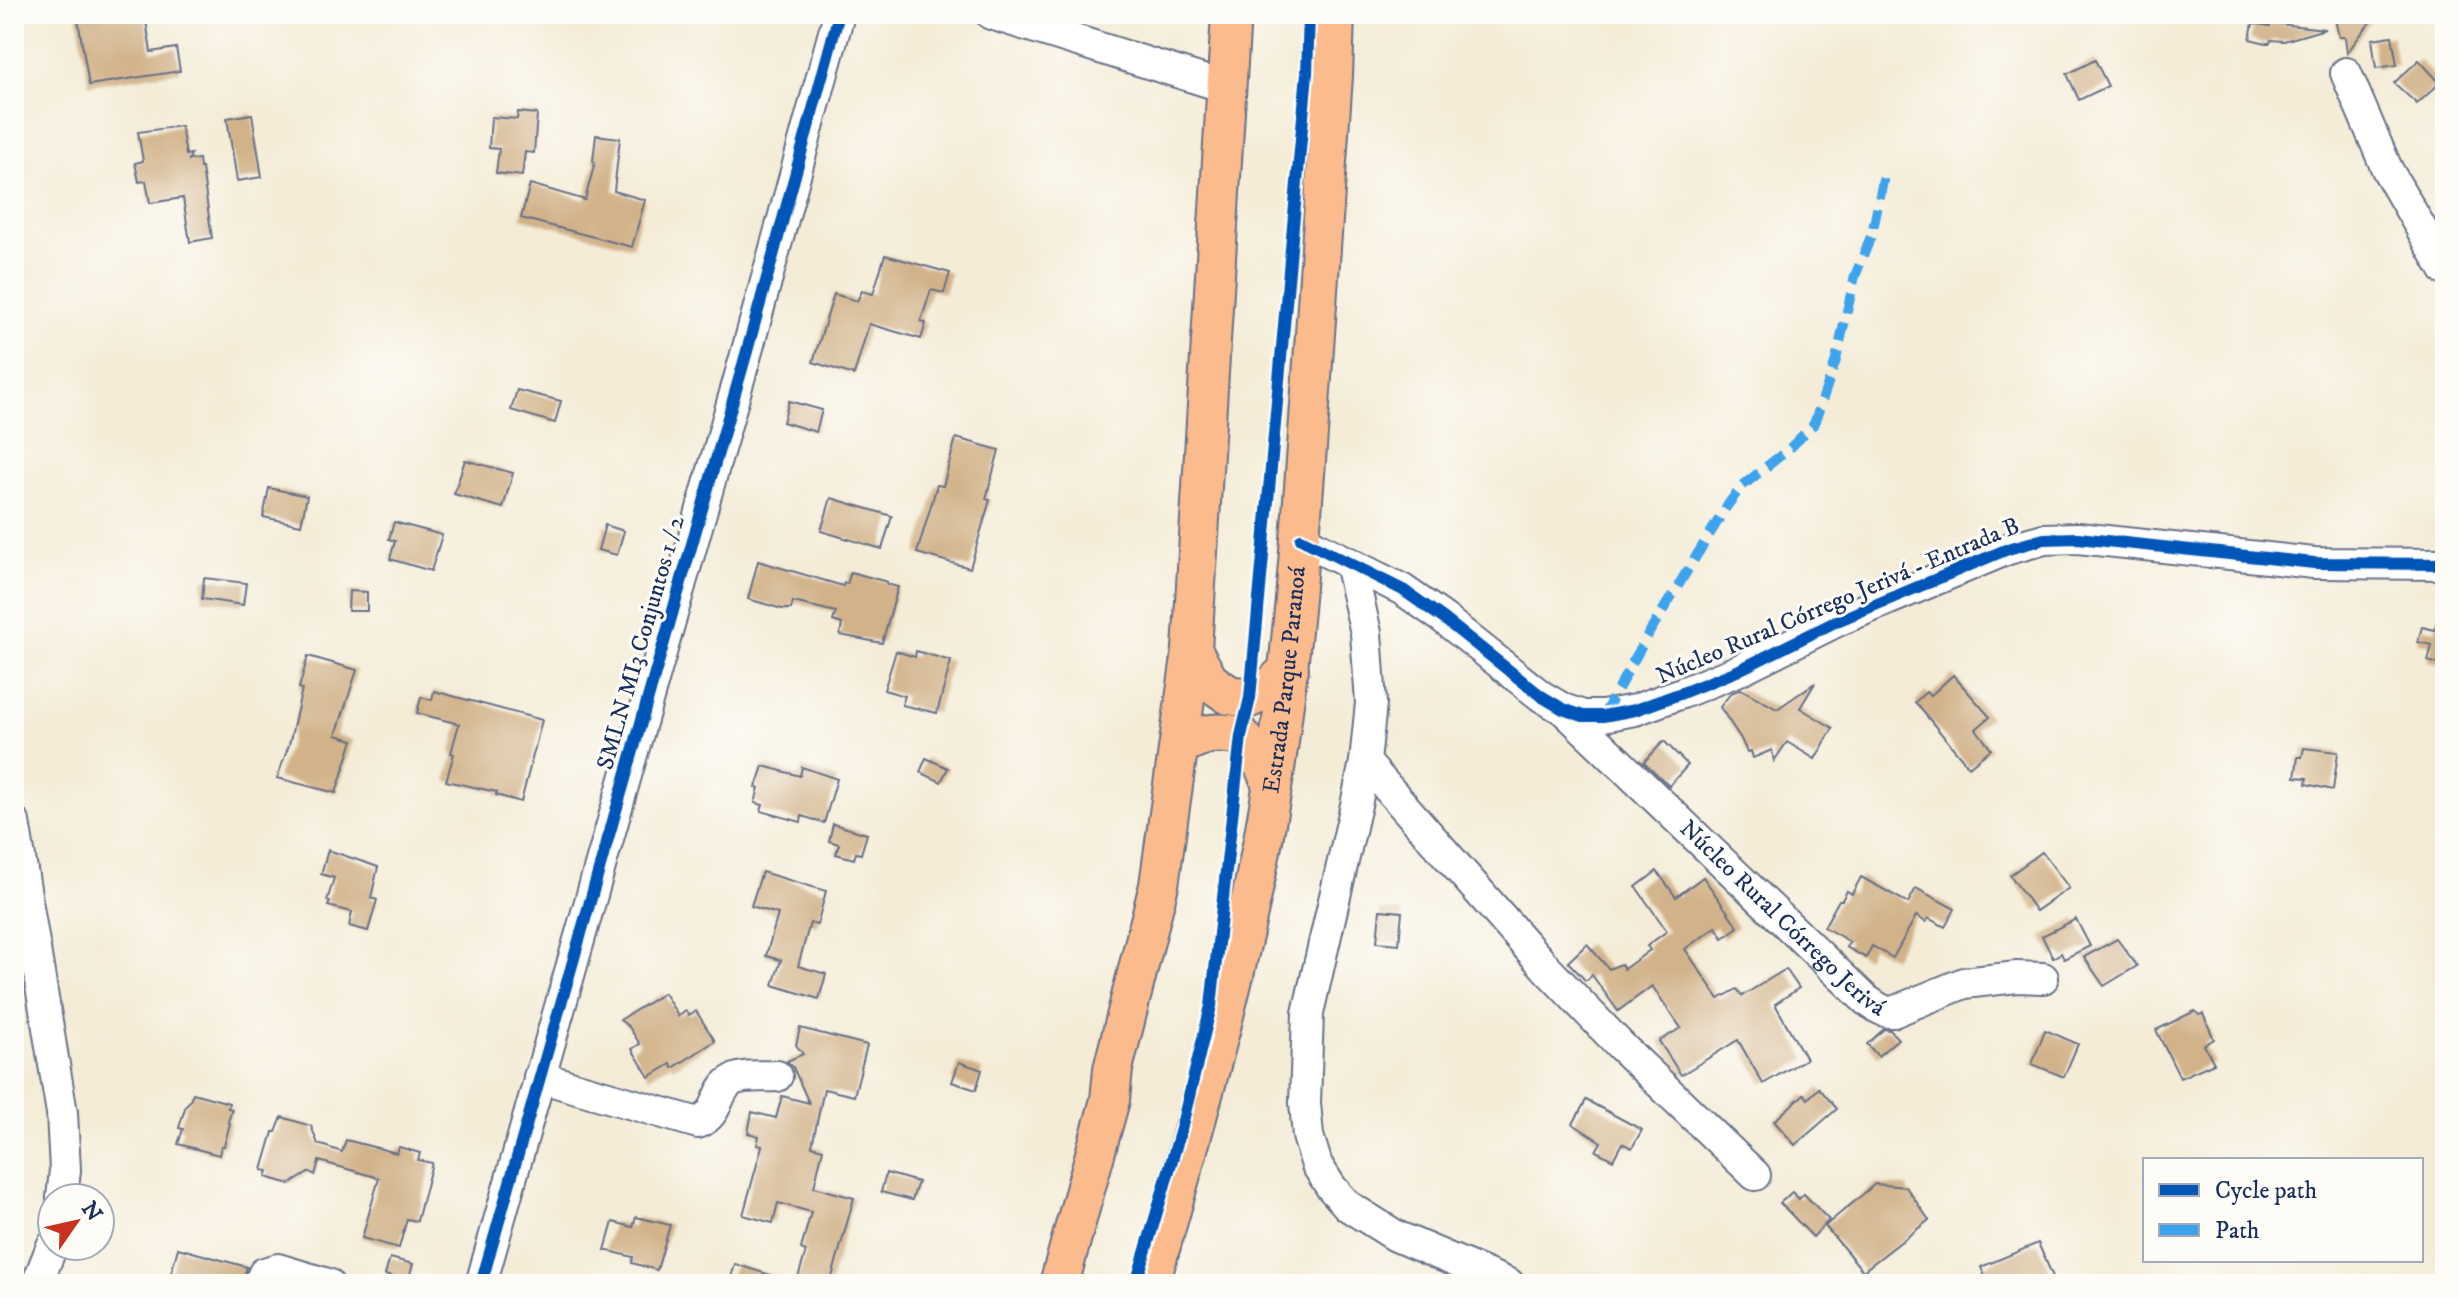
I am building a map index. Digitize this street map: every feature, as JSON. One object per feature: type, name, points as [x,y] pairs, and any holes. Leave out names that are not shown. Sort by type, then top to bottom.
[{"type":"main road","points":[[1059,1284],[1110,1100],[1113,1069],[1159,885],[1180,746],[1192,650],[1231,14]]},
{"type":"main road","name":"Estrada Parque Paranoá","points":[[1150,1284],[1196,1127],[1242,945],[1272,785],[1289,669],[1301,539],[1335,14]]},
{"type":"main road","points":[[1192,650],[1209,681],[1229,695],[1250,698],[1271,687],[1289,669]]},
{"type":"main road","points":[[1180,746],[1196,737],[1219,732],[1241,736],[1263,764],[1272,785]]},
{"type":"street","name":"SMLN MI3 Conjuntos 1 / 2","points":[[481,1284],[743,366],[839,14]]},
{"type":"street","points":[[991,14],[1228,88]]},
{"type":"street","points":[[2346,73],[2387,169],[2445,270]]},
{"type":"street","name":"Núcleo Rural Córrego Jerivá - Entrada B","points":[[1301,539],[1403,590],[1541,696],[1583,716],[1635,710],[1670,698],[1737,671],[1837,621],[2008,549],[2044,539],[2078,538],[2314,563],[2445,564]]},
{"type":"street","points":[[1350,563],[1366,633],[1371,703],[1365,762],[1308,1013],[1305,1103],[1308,1136],[1317,1165],[1348,1206],[1396,1236],[1509,1284]]},
{"type":"street","name":"Núcleo Rural Córrego Jerivá","points":[[1563,709],[1753,894],[1879,1009],[1893,1012],[1964,983],[2017,977],[2043,978]]},
{"type":"street","points":[[1365,762],[1547,969],[1622,1047],[1755,1175]]},
{"type":"street","points":[[14,822],[62,1113],[64,1182]]},
{"type":"street","points":[[539,1077],[698,1123],[710,1117],[726,1084],[746,1077],[777,1076]]},
{"type":"street","points":[[37,1284],[46,1262]]},
{"type":"street","points":[[259,1284],[264,1273],[278,1269],[328,1284]]},
{"type":"building","points":[[77,14],[145,14],[151,52],[176,48],[180,71],[89,85]]},
{"type":"building","points":[[2355,14],[2376,14],[2347,53],[2345,37],[2339,37],[2335,19]]},
{"type":"building","points":[[2253,23],[2325,29],[2266,43],[2250,39]]},
{"type":"building","points":[[2392,36],[2397,65],[2376,68],[2372,39]]},
{"type":"building","points":[[2095,60],[2108,86],[2079,100],[2067,74]]},
{"type":"building","points":[[2419,60],[2440,83],[2417,104],[2394,83]]},
{"type":"building","points":[[518,112],[537,114],[534,153],[525,152],[522,176],[496,173],[499,149],[489,148],[491,117],[517,119]]},
{"type":"building","points":[[252,114],[262,177],[237,181],[227,118]]},
{"type":"building","points":[[181,126],[186,155],[191,154],[189,160],[199,159],[202,168],[212,238],[190,242],[183,198],[150,203],[146,181],[139,182],[135,163],[143,161],[138,132]]},
{"type":"building","points":[[596,135],[620,138],[614,191],[645,200],[632,247],[521,218],[530,184],[585,200],[595,162]]},
{"type":"building","points":[[885,255],[950,273],[944,293],[931,290],[921,321],[926,323],[921,339],[869,324],[854,375],[813,362],[834,294],[857,301],[862,291],[873,294]]},
{"type":"building","points":[[517,390],[561,401],[555,423],[511,410]]},
{"type":"building","points":[[789,401],[822,410],[816,432],[783,422]]},
{"type":"building","points":[[956,438],[999,450],[986,499],[990,500],[970,568],[917,553],[937,485],[943,486]]},
{"type":"building","points":[[465,460],[513,473],[503,508],[454,494]]},
{"type":"building","points":[[269,488],[307,496],[301,525],[263,517]]},
{"type":"building","points":[[831,498],[892,516],[882,549],[821,531]]},
{"type":"building","points":[[394,522],[442,535],[431,571],[390,559],[395,541],[389,539]]},
{"type":"building","points":[[605,525],[624,531],[617,555],[598,550]]},
{"type":"building","points":[[758,561],[843,586],[847,584],[851,572],[898,587],[882,643],[840,635],[842,624],[833,621],[836,612],[793,602],[791,609],[782,609],[748,599]]},
{"type":"building","points":[[204,578],[246,583],[243,605],[202,599]]},
{"type":"building","points":[[349,591],[367,592],[367,611],[348,611]]},
{"type":"building","points":[[2439,616],[2445,616],[2445,666],[2428,661],[2432,645],[2418,642],[2422,627],[2435,630]]},
{"type":"building","points":[[896,651],[915,657],[916,651],[951,661],[937,713],[902,705],[905,696],[884,690]]},
{"type":"building","points":[[308,656],[357,670],[336,735],[353,740],[336,793],[277,778],[289,745]]},
{"type":"building","points":[[1953,675],[1990,717],[1976,729],[1991,749],[1969,767],[1915,702],[1926,692],[1930,696]]},
{"type":"building","points":[[1815,683],[1800,708],[1833,728],[1815,759],[1787,742],[1774,761],[1772,750],[1753,758],[1720,707],[1731,693],[1741,689],[1777,709]]},
{"type":"building","points":[[434,691],[542,720],[521,802],[496,795],[497,792],[446,781],[459,724],[417,713],[421,697],[432,700]]},
{"type":"building","points":[[1664,741],[1688,765],[1669,786],[1644,762]]},
{"type":"building","points":[[2304,748],[2338,752],[2333,790],[2306,784],[2307,778],[2295,777],[2298,757],[2302,757]]},
{"type":"building","points":[[926,758],[948,768],[941,782],[920,772]]},
{"type":"building","points":[[763,766],[800,776],[802,767],[837,779],[824,823],[802,816],[801,822],[761,811],[763,805],[755,803],[759,788],[756,787]]},
{"type":"building","points":[[833,824],[867,834],[861,854],[856,853],[854,859],[836,854],[839,844],[829,841]]},
{"type":"building","points":[[328,850],[378,867],[371,898],[377,900],[368,931],[349,926],[352,912],[328,906],[334,878],[321,874]]},
{"type":"building","points":[[2042,852],[2069,888],[2036,911],[2010,875]]},
{"type":"building","points":[[1657,871],[1676,897],[1703,877],[1738,927],[1723,938],[1716,927],[1685,949],[1719,999],[1737,989],[1742,996],[1786,969],[1799,988],[1775,1004],[1806,1059],[1763,1084],[1738,1040],[1681,1075],[1659,1041],[1681,1028],[1652,986],[1618,1011],[1592,975],[1585,980],[1568,962],[1587,944],[1609,969],[1621,964],[1624,969],[1650,950],[1647,946],[1667,931],[1636,887]]},
{"type":"building","points":[[762,872],[826,891],[817,925],[810,923],[798,966],[826,974],[819,999],[773,985],[781,960],[766,956],[778,914],[751,906]]},
{"type":"building","points":[[1861,877],[1908,903],[1916,888],[1955,909],[1945,927],[1916,916],[1893,958],[1872,946],[1866,958],[1846,947],[1850,942],[1824,927],[1839,900],[1847,891],[1852,894]]},
{"type":"building","points":[[1380,910],[1402,912],[1399,944],[1377,942]]},
{"type":"building","points":[[2076,919],[2090,946],[2064,959],[2061,953],[2053,958],[2042,936]]},
{"type":"building","points":[[2117,939],[2137,966],[2104,986],[2084,957]]},
{"type":"building","points":[[664,993],[678,1016],[686,1011],[689,1015],[696,1011],[715,1041],[673,1068],[671,1064],[649,1077],[632,1049],[640,1044],[629,1027],[620,1020]]},
{"type":"building","points":[[2195,1011],[2203,1014],[2214,1039],[2204,1045],[2214,1063],[2180,1078],[2156,1030]]},
{"type":"building","points":[[800,1028],[867,1045],[854,1096],[824,1089],[812,1146],[823,1149],[814,1187],[854,1198],[830,1284],[796,1284],[806,1251],[801,1249],[811,1212],[778,1203],[773,1223],[743,1215],[762,1146],[757,1145],[759,1136],[748,1133],[752,1112],[776,1118],[782,1096],[809,1103],[793,1067],[787,1061],[803,1054],[796,1045]]},
{"type":"building","points":[[1884,1029],[1890,1030],[1898,1039],[1878,1056],[1867,1044]]},
{"type":"building","points":[[2045,1030],[2078,1044],[2064,1077],[2032,1064]]},
{"type":"building","points":[[959,1062],[982,1070],[976,1090],[952,1082]]},
{"type":"building","points":[[1819,1088],[1837,1109],[1795,1145],[1774,1121],[1804,1094],[1808,1099]]},
{"type":"building","points":[[193,1093],[229,1103],[228,1108],[232,1109],[219,1155],[178,1144],[183,1129],[179,1128]]},
{"type":"building","points":[[1586,1100],[1642,1130],[1632,1148],[1622,1143],[1613,1160],[1596,1151],[1601,1142],[1573,1124]]},
{"type":"building","points":[[282,1117],[311,1126],[318,1144],[342,1152],[346,1140],[397,1153],[399,1147],[420,1153],[418,1160],[432,1163],[417,1221],[407,1219],[399,1248],[362,1238],[379,1178],[319,1161],[315,1175],[310,1172],[290,1184],[266,1177],[268,1171],[262,1170],[273,1132],[276,1132]]},
{"type":"building","points":[[886,1173],[918,1182],[912,1200],[881,1192]]},
{"type":"building","points":[[1875,1184],[1906,1187],[1929,1220],[1863,1271],[1825,1226]]},
{"type":"building","points":[[1792,1192],[1799,1199],[1804,1194],[1829,1220],[1813,1237],[1780,1203]]},
{"type":"building","points":[[636,1217],[670,1225],[657,1270],[632,1263],[633,1257],[605,1250],[613,1222],[633,1227]]},
{"type":"building","points":[[2038,1243],[2054,1279],[2044,1284],[1988,1284],[1981,1267]]},
{"type":"building","points":[[178,1248],[247,1267],[241,1284],[168,1284]]},
{"type":"building","points":[[390,1258],[413,1264],[408,1281],[385,1275]]},
{"type":"building","points":[[735,1264],[786,1280],[786,1284],[729,1284]]},
{"type":"marked path","points":[[1603,716],[1649,633],[1727,506],[1741,487],[1790,448],[1814,424],[1836,360],[1855,276],[1872,234],[1885,171]]},
{"type":"cycle path","points":[[481,1284],[747,351],[839,14]]},
{"type":"cycle path","points":[[1136,1284],[1181,1129],[1211,1006],[1241,736],[1250,698],[1307,73],[1309,14]]},
{"type":"cycle path","points":[[1301,539],[1403,590],[1541,696],[1583,716],[1635,710],[1682,693],[1737,671],[1837,621],[2008,549],[2044,539],[2078,538],[2314,563],[2445,564]]}]
